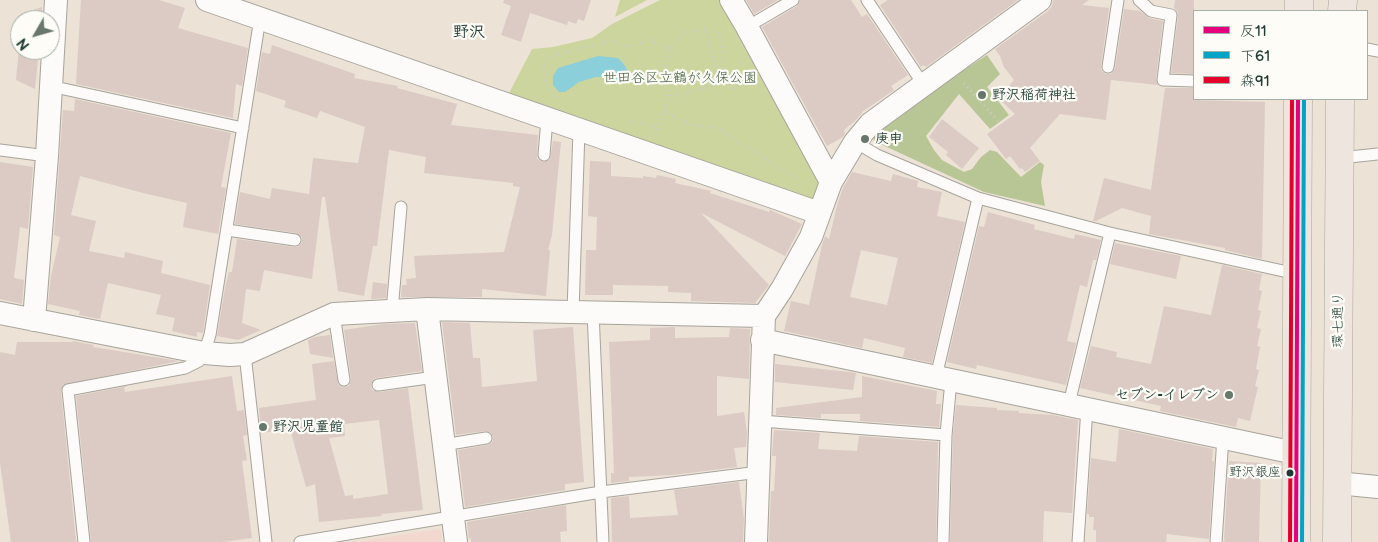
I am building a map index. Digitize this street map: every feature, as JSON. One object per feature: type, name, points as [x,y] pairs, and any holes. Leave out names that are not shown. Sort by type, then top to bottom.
[{"type":"main road","points":[[1296,542],[1298,100]]},
{"type":"main road","name":"環七通り","points":[[1337,542],[1340,100]]},
{"type":"street","points":[[34,320],[47,156],[56,0]]},
{"type":"street","points":[[207,0],[554,110],[579,130],[819,213]]},
{"type":"street","points":[[730,0],[737,32],[831,182]]},
{"type":"street","points":[[756,542],[764,316],[782,289],[811,237],[831,182],[855,142],[870,124],[1040,0]]},
{"type":"street","points":[[427,309],[456,542]]},
{"type":"street","points":[[0,314],[204,353],[230,355],[245,354],[334,314],[427,309],[764,316]]},
{"type":"street","points":[[762,340],[1295,452]]},
{"type":"street","points":[[1337,483],[1378,488]]},
{"type":"lane","points":[[737,32],[793,0]]},
{"type":"lane","points":[[867,0],[923,84]]},
{"type":"lane","points":[[1108,67],[1118,0]]},
{"type":"lane","points":[[1138,0],[1151,11],[1171,15],[1163,80],[1193,82]]},
{"type":"lane","points":[[84,542],[68,390],[185,368],[199,361],[204,353],[210,335],[260,18]]},
{"type":"lane","points":[[50,86],[243,128]]},
{"type":"lane","points":[[544,155],[554,110]]},
{"type":"lane","points":[[579,130],[583,312],[601,492],[603,542]]},
{"type":"lane","points":[[855,142],[877,155],[978,198],[1110,233],[1297,274]]},
{"type":"lane","points":[[0,150],[47,156]]},
{"type":"lane","points":[[1340,158],[1378,154]]},
{"type":"lane","points":[[943,542],[946,435],[944,378],[978,198]]},
{"type":"lane","points":[[392,311],[401,207]]},
{"type":"lane","points":[[227,230],[295,240]]},
{"type":"lane","points":[[1078,542],[1078,406],[1110,233]]},
{"type":"lane","points":[[334,314],[344,380]]},
{"type":"lane","points":[[245,354],[266,542]]},
{"type":"lane","points":[[378,385],[435,377]]},
{"type":"lane","points":[[761,421],[946,435]]},
{"type":"lane","points":[[1216,542],[1223,437]]},
{"type":"lane","points":[[444,445],[486,438]]},
{"type":"lane","points":[[300,542],[601,492],[758,472]]},
{"type":"path","points":[[650,154],[668,97],[664,71],[670,48],[683,33],[706,28],[717,72],[735,89],[751,80],[748,75]]},
{"type":"path","points":[[726,81],[719,30],[723,28],[737,32]]},
{"type":"path","points":[[554,110],[544,73],[545,63],[550,56],[611,41],[628,47],[650,40],[670,48]]},
{"type":"path","points":[[949,66],[998,121]]},
{"type":"path","points":[[668,97],[726,81]]},
{"type":"path","points":[[663,112],[693,125],[717,128],[798,180]]},
{"type":"path","points":[[628,121],[658,127]]},
{"type":"shaded area","points":[[440,529],[442,542],[353,542]]},
{"type":"green space","points":[[620,0],[647,0],[615,17]]},
{"type":"green space","name":"世田谷区立鶴が久保公園","points":[[660,0],[726,0],[823,179],[815,207],[506,99],[532,49],[553,47],[592,38],[612,24]]},
{"type":"green space","points":[[987,55],[1000,74],[987,87],[1009,115],[990,129],[959,94],[926,136],[942,160],[964,172],[972,169],[981,157],[990,150],[997,152],[1021,177],[1040,162],[1044,165],[1041,182],[1045,206],[984,192],[874,141],[873,135],[888,119]]},
{"type":"water","points":[[598,56],[618,58],[628,71],[625,78],[619,82],[605,77],[596,77],[579,82],[565,92],[559,92],[553,85],[553,76],[558,68]]},
{"type":"building","points":[[81,0],[159,0],[185,8],[178,28],[248,48],[242,86],[236,84],[233,118],[76,84]]},
{"type":"building","points":[[504,0],[591,0],[584,21],[578,19],[576,24],[568,21],[567,25],[530,13],[521,42],[501,35],[511,6],[503,3]]},
{"type":"building","points":[[746,0],[778,0],[754,14]]},
{"type":"building","points":[[800,0],[851,0],[862,17],[867,14],[908,75],[891,86],[894,90],[862,112],[844,130],[843,137],[827,146],[762,27],[797,6]]},
{"type":"building","points":[[888,0],[1018,0],[926,67],[924,65],[921,67],[880,5]]},
{"type":"building","points":[[1053,0],[1089,0],[1082,5],[1109,8],[1101,66],[1101,70],[1106,74],[1111,74],[1115,69],[1124,9],[1140,11],[1149,18],[1163,21],[1156,79],[1158,85],[1111,80],[1106,120],[1060,114],[1030,148],[1040,161],[1025,172],[1022,168],[1020,169],[1010,156],[1006,159],[987,134],[1015,114],[998,98],[1014,80],[1004,67],[995,49],[1048,11],[1052,6]]},
{"type":"building","points":[[1175,0],[1194,0],[1193,74],[1171,73],[1178,16],[1178,12],[1174,8]]},
{"type":"building","points":[[272,45],[355,74],[354,78],[398,86],[397,88],[457,104],[451,125],[538,135],[537,159],[543,162],[550,159],[553,141],[561,142],[552,235],[548,250],[550,250],[546,296],[482,289],[482,297],[401,297],[402,285],[407,285],[406,279],[416,278],[414,256],[504,252],[520,187],[513,186],[513,183],[424,173],[426,157],[389,150],[377,246],[373,246],[364,296],[338,291],[325,197],[322,197],[312,279],[264,270],[260,291],[246,289],[242,323],[261,330],[238,340],[217,336],[225,288],[229,272],[232,272],[237,239],[294,247],[298,247],[302,242],[302,237],[296,233],[235,224],[240,192],[270,199],[272,188],[309,194],[313,158],[358,163],[365,127],[320,111],[317,118],[284,107],[286,101],[256,91],[262,52],[270,54]]},
{"type":"building","points":[[18,60],[38,60],[35,89],[16,80]]},
{"type":"building","points":[[1165,88],[1193,88],[1193,100],[1265,102],[1262,259],[1225,250],[1225,248],[1149,234],[1151,216],[1122,208],[1093,221],[1104,178],[1151,190]]},
{"type":"building","points":[[75,99],[231,133],[221,187],[226,188],[218,234],[183,227],[187,203],[80,176],[71,215],[96,221],[89,251],[124,258],[125,252],[163,261],[161,273],[210,285],[203,333],[197,332],[197,337],[172,331],[175,318],[156,314],[161,295],[108,283],[100,319],[79,315],[80,311],[48,304],[51,276],[60,237],[54,235],[63,110],[74,111]]},
{"type":"building","points":[[942,119],[979,148],[962,169],[946,155],[948,152],[929,137]]},
{"type":"building","points":[[590,161],[611,162],[611,176],[656,178],[657,175],[676,179],[675,183],[711,191],[710,193],[769,212],[770,210],[802,224],[785,256],[701,213],[769,285],[755,303],[691,301],[691,293],[668,292],[668,286],[613,285],[613,295],[585,295],[586,250],[596,250],[597,217],[588,216]]},
{"type":"building","points":[[0,162],[33,167],[28,229],[20,227],[14,278],[24,280],[22,304],[0,299]]},
{"type":"building","points":[[852,172],[891,181],[893,174],[918,181],[917,187],[942,192],[937,216],[965,222],[932,363],[903,357],[905,348],[864,338],[862,348],[784,331],[791,301],[809,305],[822,245],[825,236],[829,239],[843,188]],"holes":[[[861,250],[898,258],[887,305],[850,297]]]},
{"type":"building","points":[[988,212],[1035,225],[1034,229],[1074,239],[1075,234],[1101,240],[1096,260],[1093,260],[1087,287],[1080,285],[1067,341],[1076,343],[1066,385],[977,365],[976,369],[947,362],[979,226],[984,227]]},
{"type":"building","points":[[1115,243],[1181,256],[1176,279],[1110,264]]},
{"type":"building","points":[[1222,265],[1262,274],[1259,290],[1262,291],[1258,310],[1261,311],[1257,328],[1261,329],[1257,346],[1260,347],[1256,369],[1259,370],[1255,386],[1258,387],[1250,421],[1238,418],[1236,427],[1160,411],[1161,406],[1080,388],[1091,346],[1117,352],[1116,357],[1151,364],[1164,306],[1211,315]]},
{"type":"building","points":[[373,282],[387,284],[386,298],[371,299]]},
{"type":"building","points":[[442,322],[470,323],[473,358],[480,358],[482,387],[537,381],[533,330],[573,327],[584,482],[565,484],[565,490],[465,507],[458,450],[488,445],[493,441],[493,437],[491,433],[485,431],[456,435]]},
{"type":"building","points":[[415,323],[422,371],[376,378],[373,379],[371,386],[372,390],[379,392],[408,388],[423,510],[319,522],[315,484],[306,487],[290,429],[261,433],[259,408],[316,400],[312,364],[334,361],[338,384],[342,387],[349,386],[351,379],[344,330],[383,324]],"holes":[[[379,420],[388,494],[353,499],[353,495],[345,496],[329,438],[345,436],[344,424]]]},
{"type":"building","points":[[675,327],[675,338],[729,337],[730,328],[750,329],[749,379],[717,376],[717,416],[744,412],[747,432],[746,447],[734,448],[737,467],[673,475],[629,477],[629,481],[611,483],[611,473],[614,473],[609,342],[650,340],[650,328]]},
{"type":"building","points":[[330,335],[333,358],[310,354],[308,340]]},
{"type":"building","points":[[73,341],[94,345],[93,347],[179,361],[63,385],[61,391],[76,542],[11,542],[0,463],[0,352],[15,355],[17,342]]},
{"type":"building","points":[[775,364],[856,373],[853,390],[775,382]]},
{"type":"building","points":[[232,376],[237,411],[244,410],[247,435],[243,436],[247,460],[242,461],[252,538],[222,542],[91,542],[76,396],[127,386],[124,388],[125,392]]},
{"type":"building","points":[[862,376],[937,391],[936,404],[941,404],[939,427],[860,421],[860,414],[821,414],[821,418],[776,415],[776,408],[862,397]]},
{"type":"building","points":[[956,405],[997,408],[997,410],[1052,415],[1078,420],[1072,513],[1044,511],[1043,542],[950,542],[953,435]]},
{"type":"building","points":[[1119,429],[1213,449],[1212,461],[1214,461],[1209,539],[1167,534],[1166,542],[1096,542],[1096,530],[1093,530],[1094,517],[1089,517],[1089,514],[1087,514],[1091,458],[1116,462]]},
{"type":"building","points":[[774,430],[820,433],[818,449],[857,451],[859,436],[938,442],[936,542],[769,542],[771,491],[774,491],[776,456],[772,456]]},
{"type":"building","points":[[1229,461],[1261,463],[1259,542],[1225,542],[1224,540]]},
{"type":"building","points":[[739,482],[744,519],[743,542],[612,542],[611,498],[629,496],[630,518],[678,515],[674,490]]},
{"type":"building","points":[[566,505],[567,531],[560,532],[561,542],[471,542],[471,538],[469,539],[467,522]]},
{"type":"transit line","name":"森91","points":[[1290,542],[1292,100]]},
{"type":"transit line","name":"反11","points":[[1296,542],[1298,100]]},
{"type":"transit line","name":"下61","points":[[1302,542],[1304,100]]},
{"type":"place","name":"野沢稲荷神社","points":[[982,95]]},
{"type":"place","name":"庚申","points":[[865,139]]},
{"type":"place","name":"セブン-イレブン","points":[[1229,395]]},
{"type":"place","name":"野沢児童館","points":[[263,427]]},
{"type":"place","name":"野沢銀座","points":[[1290,473]]},
{"type":"district","name":"野沢","points":[[469,33]]}]
